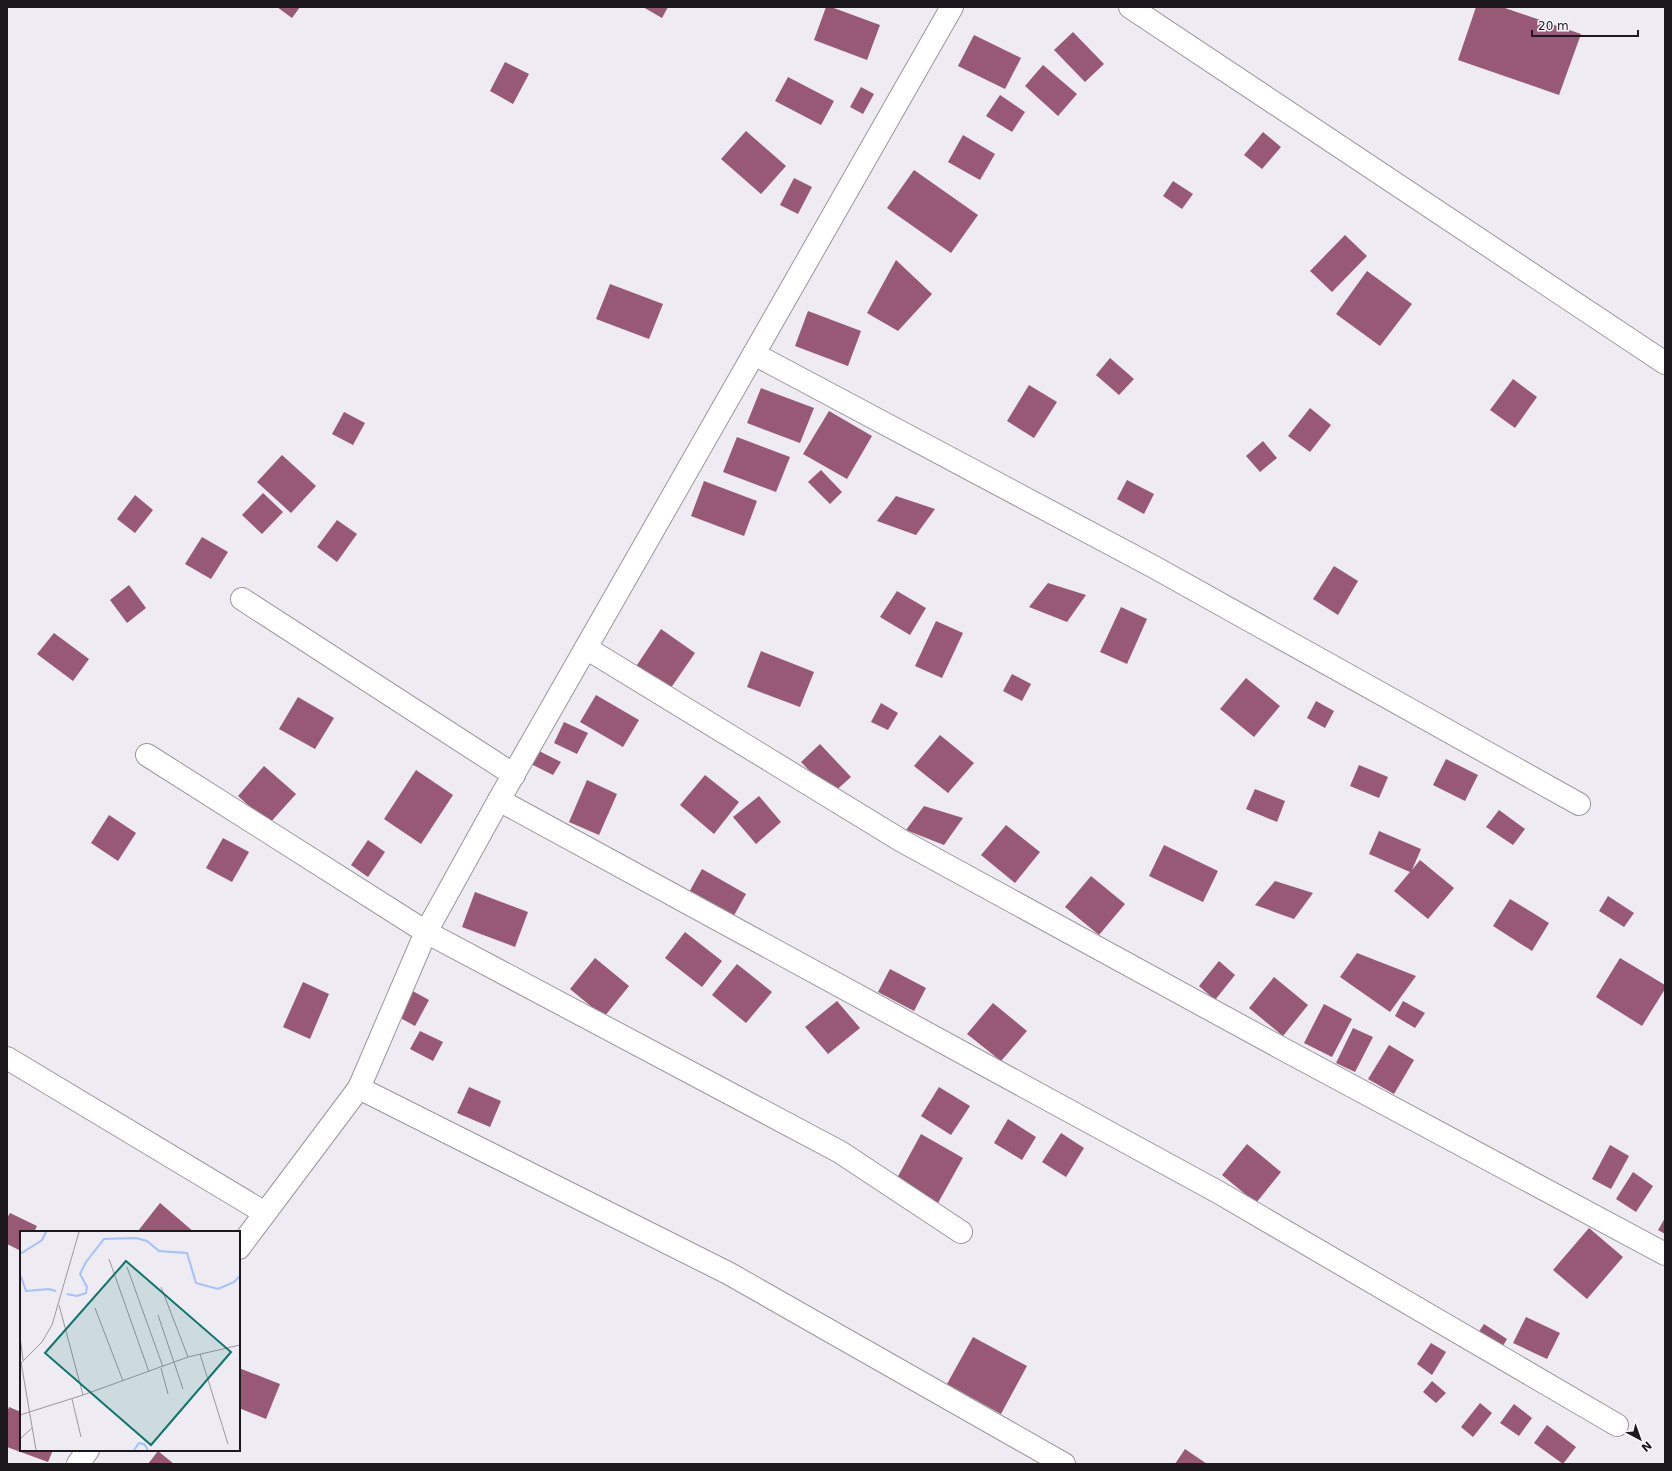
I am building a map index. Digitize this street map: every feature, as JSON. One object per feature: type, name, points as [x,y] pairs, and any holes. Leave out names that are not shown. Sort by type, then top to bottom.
[{"type":"street","points":[[240,1247],[358,1088],[426,932],[499,800],[952,7]]},
{"type":"street","points":[[1130,7],[1665,364]]},
{"type":"street","points":[[754,354],[1154,568],[1579,804]]},
{"type":"street","points":[[242,599],[514,774]]},
{"type":"street","points":[[586,648],[902,841],[1267,1041],[1665,1254]]},
{"type":"street","points":[[147,755],[426,932],[840,1152],[961,1232]]},
{"type":"street","points":[[499,800],[1218,1192],[1617,1425]]},
{"type":"street","points":[[7,1058],[265,1213]]},
{"type":"street","points":[[358,1088],[728,1273],[1064,1464]]},
{"type":"street","points":[[78,1464],[87,1451]]},
{"type":"building","points":[[277,7],[300,7],[292,18]]},
{"type":"building","points":[[643,7],[668,7],[662,18]]},
{"type":"building","points":[[826,7],[831,7],[880,25],[867,60],[814,40]]},
{"type":"building","points":[[1476,7],[1502,7],[1581,34],[1559,95],[1458,60]]},
{"type":"building","points":[[1073,32],[1104,64],[1085,82],[1054,50]]},
{"type":"building","points":[[974,35],[1021,58],[1005,89],[958,66]]},
{"type":"building","points":[[505,62],[529,74],[513,104],[490,91]]},
{"type":"building","points":[[1043,65],[1077,94],[1058,116],[1025,86]]},
{"type":"building","points":[[788,77],[834,101],[821,125],[775,101]]},
{"type":"building","points":[[861,87],[874,94],[863,114],[850,107]]},
{"type":"building","points":[[1000,95],[1025,112],[1012,132],[986,116]]},
{"type":"building","points":[[746,131],[786,166],[761,194],[721,159]]},
{"type":"building","points":[[1263,132],[1281,147],[1262,169],[1244,155]]},
{"type":"building","points":[[963,135],[995,154],[980,180],[948,162]]},
{"type":"building","points":[[914,170],[978,215],[951,253],[887,208]]},
{"type":"building","points":[[794,178],[812,187],[798,214],[780,205]]},
{"type":"building","points":[[1173,181],[1193,194],[1182,209],[1163,196]]},
{"type":"building","points":[[1345,235],[1367,256],[1332,292],[1310,271]]},
{"type":"building","points":[[896,260],[932,294],[898,331],[867,313]]},
{"type":"building","points":[[1367,271],[1412,304],[1380,346],[1336,314]]},
{"type":"building","points":[[610,284],[663,304],[649,339],[596,319]]},
{"type":"building","points":[[808,311],[861,331],[848,366],[795,346]]},
{"type":"building","points":[[1110,358],[1134,379],[1119,395],[1096,375]]},
{"type":"building","points":[[1513,379],[1537,397],[1515,428],[1490,410]]},
{"type":"building","points":[[1029,385],[1057,402],[1034,438],[1007,421]]},
{"type":"building","points":[[761,388],[814,408],[800,443],[747,423]]},
{"type":"building","points":[[1310,408],[1331,425],[1310,452],[1288,436]]},
{"type":"building","points":[[829,411],[872,436],[847,479],[803,454]]},
{"type":"building","points":[[344,412],[365,423],[353,445],[332,434]]},
{"type":"building","points":[[737,437],[790,457],[776,492],[723,472]]},
{"type":"building","points":[[1263,441],[1277,458],[1260,472],[1246,456]]},
{"type":"building","points":[[282,455],[316,486],[291,513],[257,482]]},
{"type":"building","points":[[821,470],[842,492],[830,504],[808,482]]},
{"type":"building","points":[[1127,480],[1154,494],[1144,514],[1117,499]]},
{"type":"building","points":[[704,481],[757,501],[744,536],[691,516]]},
{"type":"building","points":[[263,493],[283,512],[262,534],[242,515]]},
{"type":"building","points":[[135,495],[153,510],[135,533],[117,519]]},
{"type":"building","points":[[896,496],[935,509],[916,535],[877,521]]},
{"type":"building","points":[[337,520],[357,534],[337,562],[317,547]]},
{"type":"building","points":[[202,537],[228,552],[211,579],[185,564]]},
{"type":"building","points":[[1334,566],[1358,581],[1338,615],[1313,599]]},
{"type":"building","points":[[1048,583],[1086,595],[1067,622],[1029,607]]},
{"type":"building","points":[[129,585],[146,608],[127,623],[110,600]]},
{"type":"building","points":[[897,591],[926,608],[910,635],[880,617]]},
{"type":"building","points":[[1121,607],[1147,619],[1127,664],[1100,652]]},
{"type":"building","points":[[936,621],[963,633],[942,678],[915,666]]},
{"type":"building","points":[[661,629],[695,653],[666,695],[633,671]]},
{"type":"building","points":[[54,633],[89,659],[73,681],[37,654]]},
{"type":"building","points":[[761,651],[814,672],[800,707],[747,687]]},
{"type":"building","points":[[1012,674],[1031,684],[1022,701],[1003,691]]},
{"type":"building","points":[[1246,678],[1280,706],[1254,737],[1220,709]]},
{"type":"building","points":[[596,695],[639,720],[623,747],[580,722]]},
{"type":"building","points":[[298,697],[334,718],[315,749],[279,729]]},
{"type":"building","points":[[1316,701],[1334,711],[1325,728],[1307,718]]},
{"type":"building","points":[[881,703],[898,713],[888,730],[871,722]]},
{"type":"building","points":[[564,722],[588,733],[577,754],[554,743]]},
{"type":"building","points":[[940,735],[974,763],[948,793],[914,766]]},
{"type":"building","points":[[820,744],[851,777],[832,794],[801,762]]},
{"type":"building","points":[[539,751],[561,762],[553,775],[531,764]]},
{"type":"building","points":[[1446,759],[1478,775],[1465,801],[1433,785]]},
{"type":"building","points":[[1359,765],[1388,777],[1379,798],[1350,786]]},
{"type":"building","points":[[264,766],[296,794],[269,824],[238,796]]},
{"type":"building","points":[[416,770],[453,795],[421,844],[384,819]]},
{"type":"building","points":[[705,775],[739,802],[714,834],[680,805]]},
{"type":"building","points":[[587,780],[617,794],[599,835],[569,822]]},
{"type":"building","points":[[1255,789],[1285,801],[1277,822],[1246,809]]},
{"type":"building","points":[[759,796],[781,822],[756,844],[733,817]]},
{"type":"building","points":[[924,806],[963,818],[944,845],[906,830]]},
{"type":"building","points":[[1499,810],[1525,829],[1513,845],[1486,827]]},
{"type":"building","points":[[109,815],[136,833],[118,861],[91,843]]},
{"type":"building","points":[[1006,825],[1040,852],[1015,883],[981,855]]},
{"type":"building","points":[[1379,831],[1421,849],[1412,870],[1420,860],[1454,888],[1428,919],[1394,891],[1410,872],[1369,854]]},
{"type":"building","points":[[223,838],[249,852],[232,882],[206,868]]},
{"type":"building","points":[[368,840],[385,852],[368,877],[351,865]]},
{"type":"building","points":[[1164,845],[1218,871],[1203,902],[1149,876]]},
{"type":"building","points":[[702,869],[746,894],[732,919],[688,894]]},
{"type":"building","points":[[1091,876],[1125,904],[1099,935],[1065,907]]},
{"type":"building","points":[[1275,881],[1313,893],[1294,919],[1255,905]]},
{"type":"building","points":[[475,892],[528,912],[515,947],[462,927]]},
{"type":"building","points":[[1608,896],[1634,913],[1624,927],[1599,911]]},
{"type":"building","points":[[1510,899],[1549,923],[1532,951],[1493,926]]},
{"type":"building","points":[[685,932],[722,961],[702,987],[665,958]]},
{"type":"building","points":[[1357,953],[1416,976],[1390,1012],[1340,977]]},
{"type":"building","points":[[595,958],[629,986],[604,1017],[570,989]]},
{"type":"building","points":[[1620,958],[1665,985],[1665,989],[1642,1026],[1596,997]]},
{"type":"building","points":[[1219,961],[1235,975],[1215,1000],[1199,986]]},
{"type":"building","points":[[737,964],[772,992],[746,1023],[712,995]]},
{"type":"building","points":[[890,969],[926,988],[914,1011],[878,992]]},
{"type":"building","points":[[1274,977],[1308,1005],[1283,1036],[1249,1008]]},
{"type":"building","points":[[303,982],[329,994],[310,1039],[283,1027]]},
{"type":"building","points":[[409,989],[429,1000],[415,1026],[395,1015]]},
{"type":"building","points":[[837,1001],[860,1028],[828,1054],[805,1027]]},
{"type":"building","points":[[1403,1001],[1425,1013],[1415,1028],[1395,1016]]},
{"type":"building","points":[[993,1003],[1027,1031],[1001,1061],[967,1034]]},
{"type":"building","points":[[1324,1004],[1352,1019],[1332,1057],[1304,1043]]},
{"type":"building","points":[[1353,1028],[1373,1037],[1355,1072],[1336,1063]]},
{"type":"building","points":[[420,1031],[443,1042],[433,1061],[410,1049]]},
{"type":"building","points":[[1389,1045],[1414,1060],[1394,1094],[1368,1079]]},
{"type":"building","points":[[469,1087],[501,1101],[490,1127],[457,1113]]},
{"type":"building","points":[[939,1087],[970,1106],[951,1135],[921,1116]]},
{"type":"building","points":[[1008,1119],[1036,1137],[1022,1160],[994,1143]]},
{"type":"building","points":[[1061,1133],[1084,1148],[1066,1177],[1042,1162]]},
{"type":"building","points":[[921,1134],[963,1158],[938,1203],[896,1180]]},
{"type":"building","points":[[1247,1144],[1281,1172],[1256,1203],[1222,1175]]},
{"type":"building","points":[[1610,1145],[1629,1156],[1611,1189],[1592,1179]]},
{"type":"building","points":[[1633,1172],[1653,1186],[1636,1212],[1616,1199]]},
{"type":"building","points":[[160,1203],[193,1231],[138,1231]]},
{"type":"building","points":[[10,1213],[37,1226],[34,1231],[20,1231],[20,1250],[7,1244],[7,1218]]},
{"type":"building","points":[[1665,1218],[1665,1234],[1658,1230]]},
{"type":"building","points":[[1589,1228],[1623,1257],[1587,1299],[1553,1270]]},
{"type":"building","points":[[1526,1317],[1560,1333],[1547,1359],[1513,1343]]},
{"type":"building","points":[[1484,1324],[1507,1339],[1498,1354],[1474,1339]]},
{"type":"building","points":[[973,1337],[1027,1366],[1001,1414],[947,1384]]},
{"type":"building","points":[[1431,1343],[1446,1352],[1432,1375],[1417,1364]]},
{"type":"building","points":[[240,1368],[280,1384],[266,1419],[240,1408]]},
{"type":"building","points":[[1432,1381],[1446,1393],[1436,1403],[1423,1392]]},
{"type":"building","points":[[1480,1403],[1492,1413],[1473,1437],[1461,1427]]},
{"type":"building","points":[[1514,1404],[1532,1418],[1519,1436],[1500,1423]]},
{"type":"building","points":[[9,1407],[20,1412],[20,1451],[53,1451],[48,1462],[7,1447],[7,1412]]},
{"type":"building","points":[[1547,1425],[1576,1447],[1563,1464],[1534,1443]]},
{"type":"building","points":[[1185,1449],[1207,1464],[1175,1464]]},
{"type":"building","points":[[158,1451],[174,1464],[148,1464]]}]
